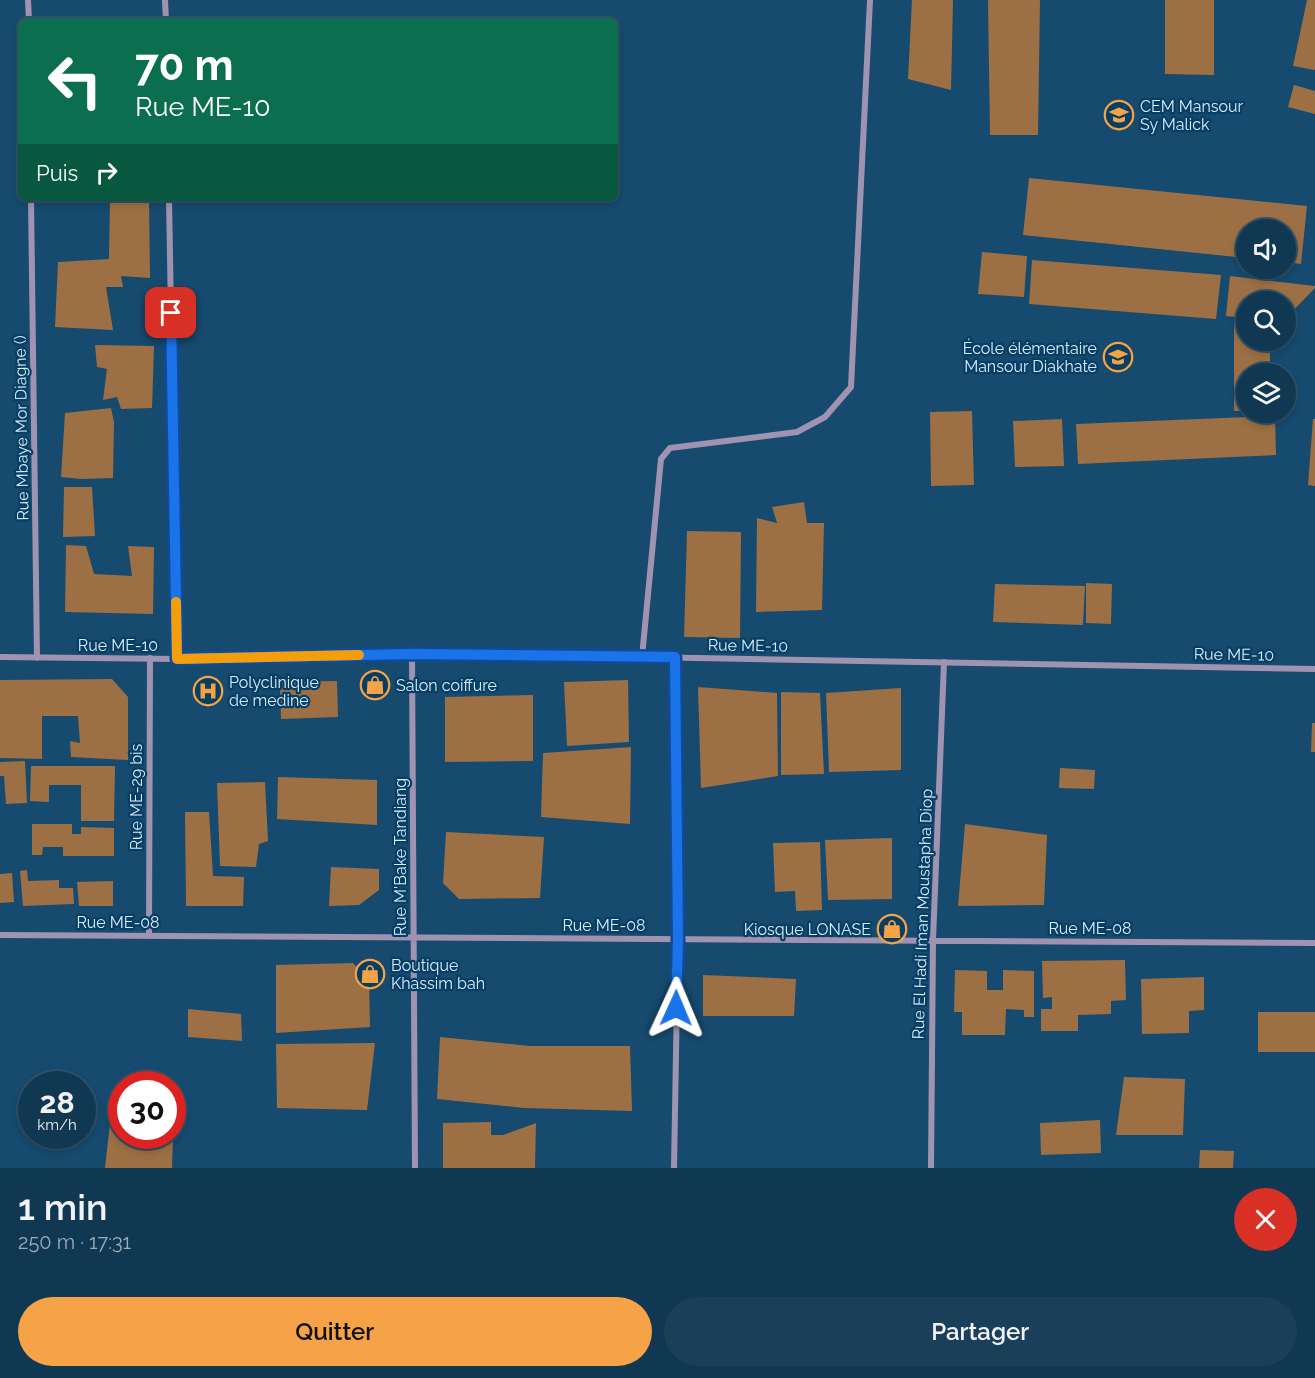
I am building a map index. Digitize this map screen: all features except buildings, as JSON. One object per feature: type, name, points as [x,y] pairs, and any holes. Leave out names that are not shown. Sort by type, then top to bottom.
[{"type":"street","points":[[28,0],[28,18]]},
{"type":"street","points":[[165,0],[166,18]]},
{"type":"street","points":[[642,657],[661,459],[670,448],[797,432],[825,417],[851,387],[870,0]]},
{"type":"street","name":"Rue Mbaye Mor Diagne ()","points":[[31,201],[37,658]]},
{"type":"street","points":[[169,201],[177,659]]},
{"type":"street","name":"Rue ME-10","points":[[0,657],[177,659],[412,654],[1315,669]]},
{"type":"street","name":"Rue M'Bake Tandiang","points":[[412,654],[414,1168]]},
{"type":"street","points":[[674,1168],[678,939],[675,657]]},
{"type":"street","name":"Rue ME-29 bis","points":[[149,936],[150,658]]},
{"type":"street","name":"Rue El Hadi Iman Moustapha Diop","points":[[931,1168],[933,940],[944,662]]},
{"type":"street","name":"Rue ME-08","points":[[0,935],[1315,943]]},
{"type":"slow traffic","points":[[176,602],[177,659],[359,655]]},
{"type":"place","name":"CEM Mansour Sy Malick","points":[[1119,115]]},
{"type":"place","name":"École élémentaire Mansour Diakhate","points":[[1118,357]]},
{"type":"place","name":"Salon coiffure","points":[[375,685]]},
{"type":"place","name":"Polyclinique de medine","points":[[208,691]]},
{"type":"place","name":"Kiosque LONASE","points":[[892,929]]},
{"type":"place","name":"Boutique Khassim bah","points":[[370,974]]},
{"type":"route","points":[[171,313],[177,659],[412,654],[675,657],[678,939],[676,1008]]}]
